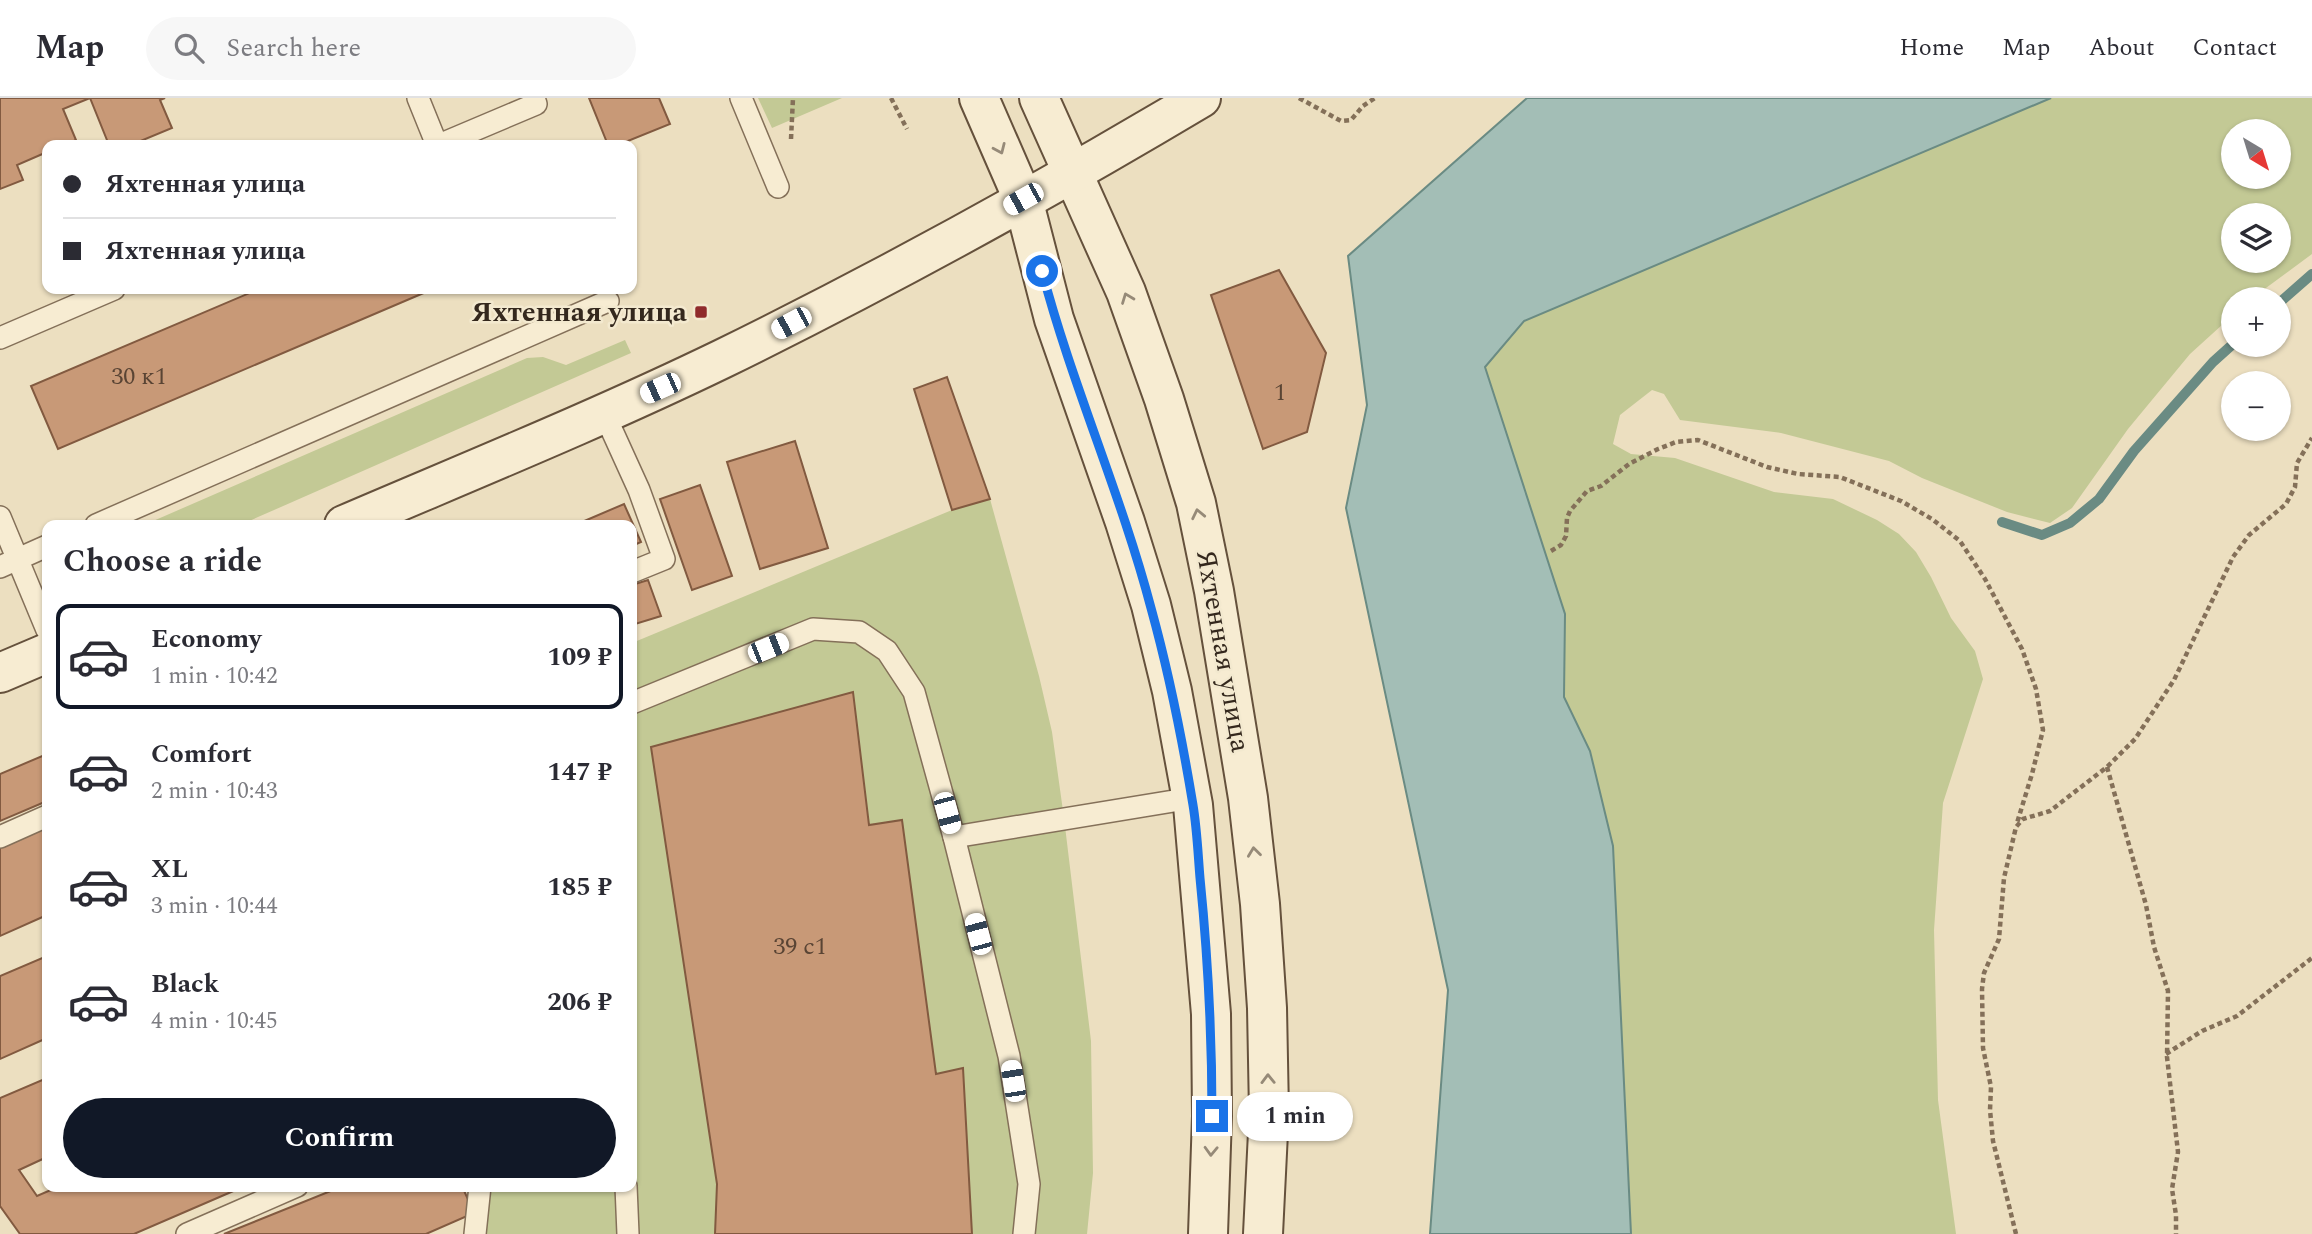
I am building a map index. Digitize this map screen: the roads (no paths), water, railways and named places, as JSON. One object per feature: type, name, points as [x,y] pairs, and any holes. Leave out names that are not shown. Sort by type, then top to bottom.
[{"type":"main road","name":"Яхтенная улица","points":[[979,98],[1023,199],[1054,319],[1125,522],[1151,605],[1172,691],[1192,798],[1211,1014],[1212,1116],[1208,1234]]},
{"type":"main road","name":"Яхтенная улица","points":[[1039,98],[1126,292],[1164,399],[1196,503],[1214,591],[1246,785],[1260,904],[1269,1112],[1263,1234]]},
{"type":"main road","points":[[356,520],[604,413],[723,358],[925,254],[1201,98]]},
{"type":"main road","points":[[0,673],[42,655]]},
{"type":"lane","points":[[418,98],[436,140]]},
{"type":"lane","points":[[450,140],[536,104],[534,98]]},
{"type":"lane","points":[[741,98],[778,187]]},
{"type":"lane","points":[[0,338],[102,294]]},
{"type":"lane","points":[[107,520],[608,301]]},
{"type":"lane","points":[[604,413],[639,490],[664,559],[637,570]]},
{"type":"lane","points":[[0,517],[9,563],[42,621]]},
{"type":"lane","points":[[9,563],[42,548]]},
{"type":"lane","points":[[637,702],[813,629],[859,632],[887,651],[914,692],[1009,1056],[1028,1184],[1024,1234]]},
{"type":"lane","points":[[954,837],[1192,798]]},
{"type":"lane","points":[[0,837],[42,818]]},
{"type":"lane","points":[[187,1234],[283,1192]]},
{"type":"lane","points":[[475,1234],[479,1192]]},
{"type":"lane","points":[[626,1192],[628,1234]]},
{"type":"water","points":[[1527,98],[2051,98],[1524,321],[1485,367],[1565,614],[1564,697],[1590,751],[1613,846],[1631,1234],[1430,1234],[1448,990],[1346,508],[1367,405],[1348,256]]},
{"type":"waterway","points":[[2291,293],[2312,274]]},
{"type":"waterway","points":[[2002,522],[2042,535],[2070,523],[2099,499],[2134,451],[2221,355]]},
{"type":"place","name":"Яхтенная улица","points":[[701,312]]}]
